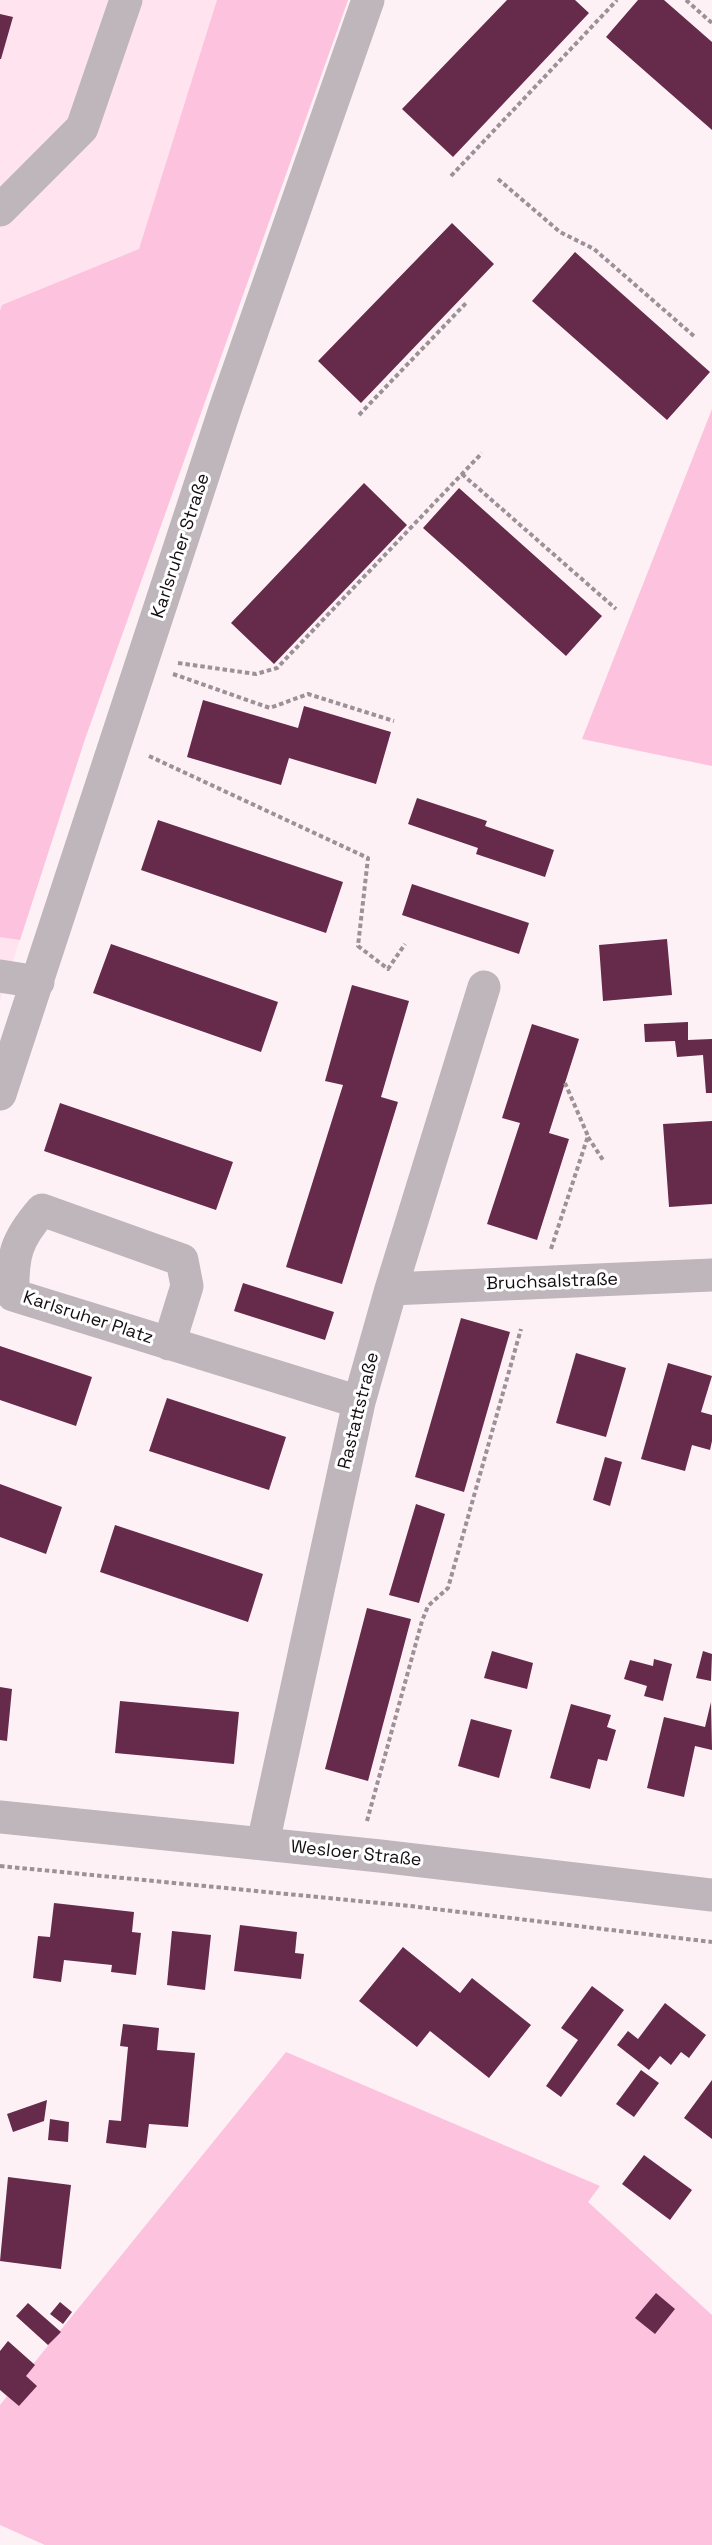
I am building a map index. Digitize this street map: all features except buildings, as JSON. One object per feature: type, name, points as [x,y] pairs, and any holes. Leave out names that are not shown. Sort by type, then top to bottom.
[{"type":"street","points":[[0,210],[82,128],[126,0]]},
{"type":"street","name":"Karlsruher Straße","points":[[0,1094],[226,405],[368,0]]},
{"type":"street","points":[[0,976],[38,982]]},
{"type":"street","name":"Rastattstraße","points":[[263,1843],[359,1402],[391,1289],[484,987]]},
{"type":"street","name":"Karlsruher Platz","points":[[169,1344],[187,1286],[182,1260],[42,1210],[24,1232],[12,1266],[13,1294],[169,1344],[359,1402]]},
{"type":"street","name":"Bruchsalstraße","points":[[391,1289],[712,1275]]},
{"type":"street","name":"Wesloer Straße","points":[[0,1817],[263,1843],[712,1895]]},
{"type":"path","points":[[451,176],[617,0]]},
{"type":"path","points":[[686,0],[712,23]]},
{"type":"path","points":[[498,179],[561,232],[594,249],[695,337]]},
{"type":"path","points":[[359,415],[467,302]]},
{"type":"path","points":[[173,662],[194,667],[256,674],[277,668],[482,453]]},
{"type":"path","points":[[462,474],[616,609]]},
{"type":"path","points":[[170,673],[270,708],[309,694],[394,721]]},
{"type":"path","points":[[143,753],[368,858],[358,946],[388,969],[405,944]]},
{"type":"path","points":[[565,1083],[588,1136],[603,1160]]},
{"type":"path","points":[[540,1283],[588,1136]]},
{"type":"path","points":[[366,1824],[425,1613],[428,1606],[448,1588],[521,1329]]},
{"type":"path","points":[[0,1866],[410,1906],[712,1942]]},
{"type":"shaded area","points":[[0,0],[348,0],[85,739],[0,1001]]},
{"type":"shaded area","points":[[217,0],[348,0],[85,739],[20,940],[0,937],[0,311],[2,305],[139,249]]},
{"type":"shaded area","points":[[712,409],[712,766],[582,739]]},
{"type":"shaded area","points":[[286,2052],[600,2186],[588,2202],[712,2315],[712,2545],[45,2545],[0,2525],[0,2405]]}]
